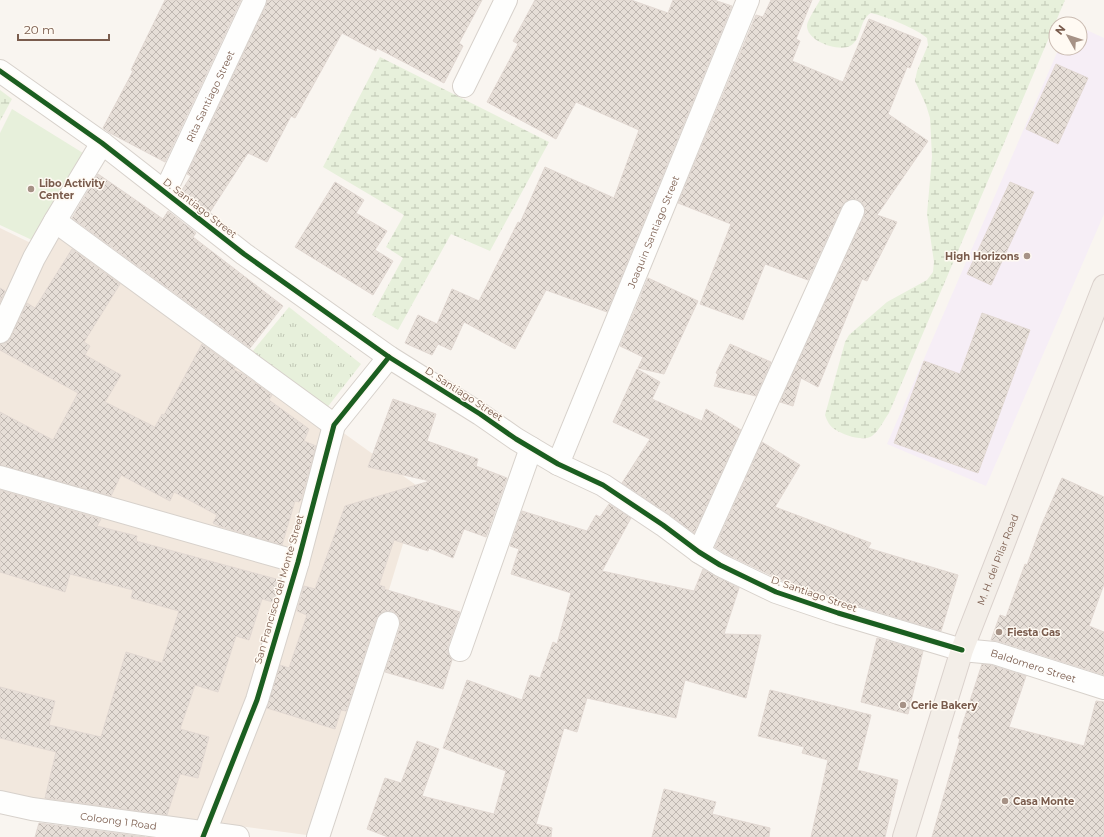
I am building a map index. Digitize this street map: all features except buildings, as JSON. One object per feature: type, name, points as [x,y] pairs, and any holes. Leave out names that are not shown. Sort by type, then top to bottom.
[{"type":"main road","name":"M. H. del Pilar Road","points":[[904,837],[962,650],[1104,287]]},
{"type":"street","name":"Rita Santiago Street","points":[[165,192],[255,0]]},
{"type":"street","points":[[464,86],[506,0]]},
{"type":"street","name":"Joaquin Santiago Street","points":[[558,464],[748,0]]},
{"type":"street","name":"D. Santiago Street","points":[[0,71],[102,143],[244,254],[388,357],[480,414],[531,448],[558,464],[603,485],[664,525],[699,552],[720,565],[776,592],[838,613],[962,650]]},
{"type":"street","points":[[0,332],[34,258],[102,143]]},
{"type":"street","points":[[699,552],[852,211]]},
{"type":"street","points":[[55,221],[334,425]]},
{"type":"street","name":"San Francisco del Monte Street","points":[[203,835],[256,700],[298,562],[334,425],[388,357]]},
{"type":"street","points":[[460,650],[531,448]]},
{"type":"street","points":[[0,477],[298,562]]},
{"type":"street","points":[[318,837],[388,623]]},
{"type":"street","name":"Baldomero Street","points":[[962,650],[994,653],[1104,688]]},
{"type":"street","name":"Coloong 1 Road","points":[[0,802],[32,809],[203,835],[238,837]]},
{"type":"shaded area","name":"High Horizons","points":[[1088,31],[1104,38],[1104,214],[986,486],[887,444],[1056,56],[1088,56]]},
{"type":"shaded area","points":[[0,228],[43,249],[60,229],[420,488],[314,836],[0,793]]},
{"type":"green space","points":[[820,0],[1065,0],[1058,16],[1048,16],[1048,40],[889,413],[875,434],[868,438],[849,436],[839,432],[829,424],[825,415],[845,342],[849,335],[887,302],[927,280],[933,272],[934,262],[927,214],[932,157],[930,118],[915,81],[917,71],[928,45],[927,38],[922,34],[892,20],[871,13],[864,20],[854,43],[850,46],[838,48],[824,44],[812,36],[808,31],[807,25]]},
{"type":"green space","points":[[380,57],[549,142],[490,251],[451,234],[398,330],[372,315],[403,258],[386,247],[404,215],[323,167]]},
{"type":"green space","points":[[0,90],[12,99],[0,121]]},
{"type":"green space","name":"Libo Activity Center","points":[[12,109],[83,153],[32,240],[0,225],[0,133]]},
{"type":"green space","points":[[289,307],[361,364],[326,409],[252,352]]},
{"type":"cycle path","points":[[0,71],[102,143],[244,254],[389,357],[480,414],[516,439],[558,464],[603,485],[720,565],[776,592],[838,613],[962,650]]},
{"type":"cycle path","points":[[203,837],[257,700],[298,562],[334,425],[389,357]]},
{"type":"place","name":"Libo Activity Center","points":[[31,189]]},
{"type":"place","name":"High Horizons","points":[[1027,256]]},
{"type":"place","name":"Fiesta Gas","points":[[999,632]]},
{"type":"place","name":"Cerie Bakery","points":[[903,705]]},
{"type":"place","name":"Casa Monte","points":[[1005,801]]}]
